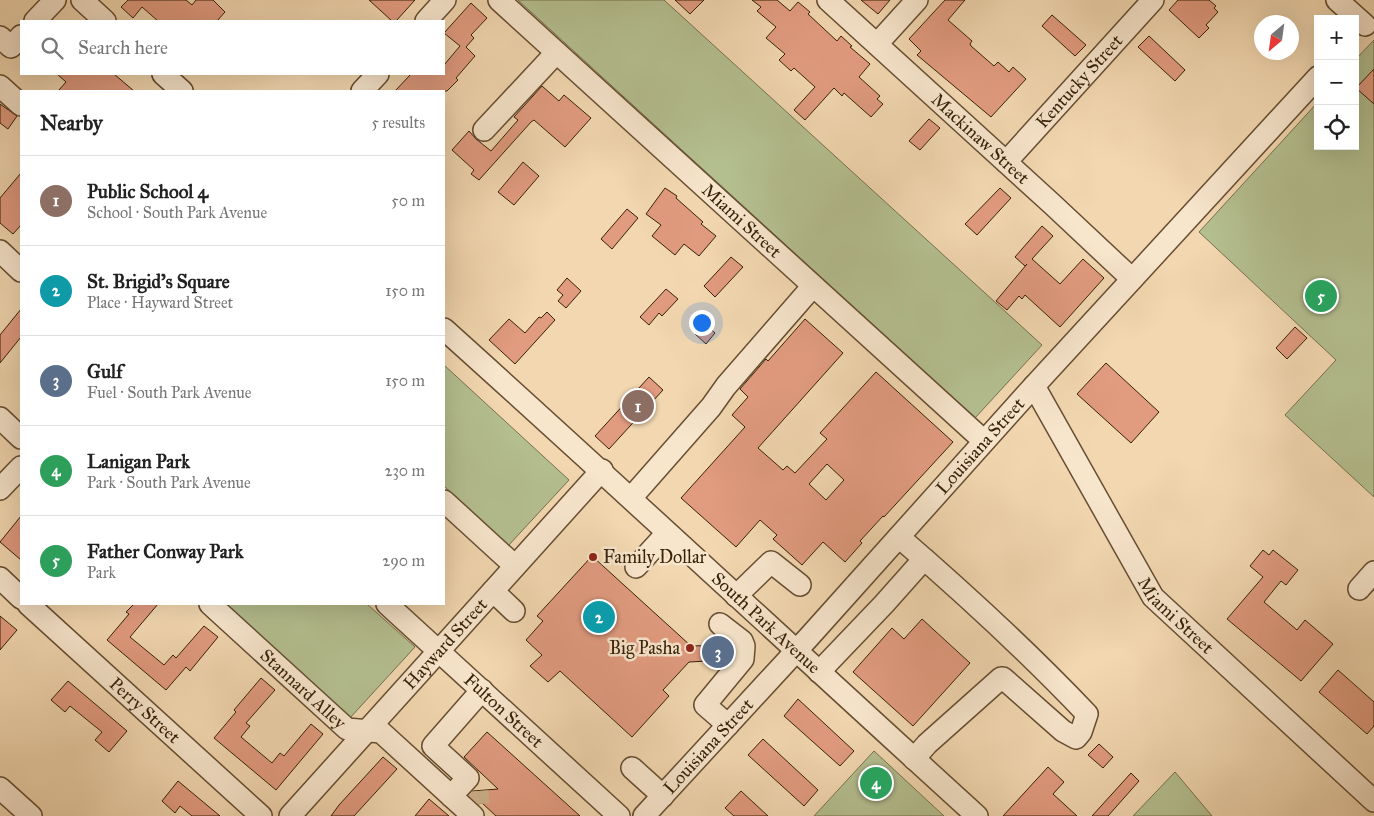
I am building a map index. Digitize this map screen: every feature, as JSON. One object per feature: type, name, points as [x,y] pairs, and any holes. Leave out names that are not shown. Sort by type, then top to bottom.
[{"type":"street","points":[[36,20],[55,0]]},
{"type":"street","points":[[82,0],[104,20]]},
{"type":"street","points":[[427,20],[445,0]]},
{"type":"street","name":"Miami Street","points":[[498,0],[984,441]]},
{"type":"street","name":"Mackinaw Street","points":[[828,0],[1132,279]]},
{"type":"street","points":[[877,44],[917,0]]},
{"type":"street","name":"Kentucky Street","points":[[1006,162],[1153,0]]},
{"type":"street","points":[[1338,0],[1365,26]]},
{"type":"street","points":[[0,36],[11,47],[20,37]]},
{"type":"street","points":[[484,130],[556,53]]},
{"type":"street","points":[[164,75],[181,90]]},
{"type":"street","points":[[363,90],[377,75]]},
{"type":"street","name":"Louisiana Street","points":[[644,816],[796,651],[1034,386],[1314,81]]},
{"type":"street","points":[[0,86],[20,104]]},
{"type":"street","points":[[0,251],[20,269]]},
{"type":"street","points":[[631,498],[813,286]]},
{"type":"street","name":"South Park Avenue","points":[[445,330],[602,470],[668,533],[977,816]]},
{"type":"street","name":"Miami Street","points":[[1034,386],[1153,597],[1374,801]]},
{"type":"street","points":[[0,418],[20,437]]},
{"type":"street","points":[[0,489],[20,468]]},
{"type":"street","name":"Hayward Street","points":[[290,816],[602,470]]},
{"type":"street","points":[[445,502],[515,566]]},
{"type":"street","points":[[636,567],[668,533]]},
{"type":"street","points":[[899,537],[957,588],[1088,714],[1081,732],[1076,738],[1063,731],[1001,678],[927,744],[914,758]]},
{"type":"street","points":[[819,672],[924,559]]},
{"type":"street","points":[[728,725],[705,705],[742,659],[744,646],[742,641],[716,630],[739,598],[772,562],[800,585]]},
{"type":"street","points":[[1359,589],[1374,572]]},
{"type":"street","points":[[0,578],[20,597]]},
{"type":"street","points":[[493,591],[514,611]]},
{"type":"street","name":"Perry Street","points":[[29,605],[261,816]]},
{"type":"street","name":"Stannard Alley","points":[[211,605],[348,729],[380,732],[451,796],[475,801]]},
{"type":"street","name":"Fulton Street","points":[[387,605],[619,816]]},
{"type":"street","points":[[475,801],[433,746],[482,690]]},
{"type":"street","points":[[632,768],[663,796]]},
{"type":"street","points":[[0,788],[31,816]]},
{"type":"street","points":[[451,796],[475,801]]},
{"type":"green space","points":[[518,0],[664,0],[1042,345],[975,418]]},
{"type":"green space","points":[[1374,40],[1374,497],[1285,415],[1336,360],[1199,232],[1314,106],[1314,150],[1359,150],[1359,56]]},
{"type":"green space","points":[[445,366],[569,480],[508,546],[445,487]]},
{"type":"green space","points":[[224,605],[368,605],[415,647],[349,719]]},
{"type":"green space","points":[[874,751],[944,816],[814,816]]},
{"type":"green space","points":[[1175,772],[1212,816],[1133,816]]},
{"type":"building","points":[[128,0],[186,0],[192,5],[196,0],[213,0],[225,12],[218,20],[157,20],[142,7],[133,18],[121,7]]},
{"type":"building","points":[[369,0],[415,0],[397,20],[391,20]]},
{"type":"building","points":[[675,0],[704,0],[690,14]]},
{"type":"building","points":[[752,0],[777,0],[790,11],[798,2],[837,41],[841,36],[852,46],[850,47],[870,64],[859,77],[880,96],[877,99],[883,104],[871,117],[844,93],[842,96],[834,88],[805,120],[794,110],[815,87],[794,68],[791,71],[779,60],[785,54],[766,38],[776,27],[757,11],[761,7]]},
{"type":"building","points":[[861,0],[890,0],[878,14]]},
{"type":"building","points":[[945,0],[965,0],[948,20],[972,41],[971,46],[994,66],[998,62],[1009,72],[1013,67],[1026,79],[991,117],[917,55],[921,51],[909,39]]},
{"type":"building","points":[[1178,0],[1209,0],[1216,6],[1214,8],[1218,12],[1206,25],[1209,28],[1199,38],[1169,10]]},
{"type":"building","points":[[471,3],[487,18],[471,35],[474,38],[466,47],[475,56],[456,78],[458,80],[447,91],[396,90],[410,75],[445,75],[445,64],[460,46],[445,32]]},
{"type":"building","points":[[1052,15],[1086,45],[1075,56],[1042,26]]},
{"type":"building","points":[[1149,36],[1185,70],[1175,81],[1138,47]]},
{"type":"building","points":[[1374,69],[1374,104],[1359,91],[1359,85]]},
{"type":"building","points":[[58,75],[115,75],[133,90],[59,90],[66,82]]},
{"type":"building","points":[[542,86],[559,101],[564,95],[591,118],[565,147],[534,120],[479,180],[471,174],[474,170],[452,150],[469,131],[491,151],[518,120],[514,117]]},
{"type":"building","points":[[0,104],[17,116],[8,129],[0,123]]},
{"type":"building","points":[[929,119],[940,128],[920,150],[909,141]]},
{"type":"building","points":[[523,162],[539,176],[514,205],[498,192]]},
{"type":"building","points":[[20,174],[20,226],[13,234],[0,223],[0,198]]},
{"type":"building","points":[[665,188],[677,196],[676,198],[703,222],[701,224],[716,236],[699,256],[684,244],[675,255],[652,236],[661,225],[646,214]]},
{"type":"building","points":[[1000,188],[1011,198],[977,235],[965,224]]},
{"type":"building","points":[[627,209],[638,218],[612,249],[601,239]]},
{"type":"building","points":[[1042,226],[1053,236],[1032,259],[1060,284],[1083,259],[1104,278],[1060,327],[1025,295],[1022,299],[1019,296],[1007,310],[996,301],[1027,264],[1025,266],[1015,257]]},
{"type":"building","points":[[731,257],[743,267],[715,297],[704,286]]},
{"type":"building","points":[[567,278],[581,291],[566,308],[558,301],[563,295],[557,290]]},
{"type":"building","points":[[666,289],[678,299],[662,316],[659,313],[649,325],[640,317]]},
{"type":"building","points":[[20,310],[20,338],[0,363],[0,335]]},
{"type":"building","points":[[547,312],[555,320],[515,364],[489,340],[509,319],[525,333],[539,317],[541,318]]},
{"type":"building","points":[[805,319],[843,353],[758,448],[783,470],[787,466],[795,473],[827,439],[820,433],[876,372],[953,442],[860,541],[862,543],[845,562],[823,542],[802,565],[773,539],[777,535],[760,520],[736,547],[681,498],[745,427],[732,415],[748,397],[740,389],[766,359],[768,361]],"holes":[[[827,464],[844,480],[826,500],[809,484]]]},
{"type":"building","points":[[704,323],[715,333],[706,344],[695,334]]},
{"type":"building","points":[[1295,327],[1307,338],[1287,359],[1276,348]]},
{"type":"building","points":[[1106,363],[1159,412],[1131,443],[1077,394]]},
{"type":"building","points":[[649,377],[663,390],[609,449],[595,436]]},
{"type":"building","points":[[20,517],[20,559],[0,542]]},
{"type":"building","points":[[1263,550],[1269,555],[1273,550],[1298,570],[1286,585],[1281,581],[1264,602],[1297,630],[1305,620],[1333,644],[1301,681],[1227,619],[1263,577],[1250,566]]},
{"type":"building","points":[[592,556],[691,646],[726,645],[731,648],[731,654],[726,660],[689,662],[663,690],[669,696],[632,737],[560,671],[548,682],[530,666],[542,655],[526,640],[543,621],[537,616]]},
{"type":"building","points":[[133,605],[157,605],[130,637],[164,665],[173,655],[176,658],[204,626],[218,637],[190,671],[186,667],[166,690],[107,640],[129,614],[126,612]]},
{"type":"building","points":[[0,616],[17,630],[0,650]]},
{"type":"building","points":[[922,619],[970,663],[913,726],[853,672],[892,628],[904,639]]},
{"type":"building","points":[[1338,670],[1374,702],[1374,726],[1367,734],[1319,692]]},
{"type":"building","points":[[261,678],[275,690],[246,723],[250,726],[241,737],[272,763],[280,753],[284,756],[311,724],[323,734],[276,790],[214,738],[236,712],[234,710]]},
{"type":"building","points":[[68,681],[127,731],[109,752],[95,740],[102,732],[70,706],[65,712],[51,700]]},
{"type":"building","points":[[798,699],[854,751],[840,766],[784,716]]},
{"type":"building","points":[[487,732],[580,816],[496,816],[482,803],[478,804],[470,796],[473,791],[498,789],[464,757]]},
{"type":"building","points":[[763,739],[818,790],[804,806],[748,755]]},
{"type":"building","points":[[1099,744],[1113,757],[1103,768],[1088,755]]},
{"type":"building","points":[[383,757],[397,769],[354,816],[331,816],[339,805]]},
{"type":"building","points":[[1048,767],[1064,782],[1053,794],[1077,816],[1003,816]]},
{"type":"building","points":[[1131,773],[1139,781],[1108,816],[1092,816]]},
{"type":"building","points":[[178,781],[220,816],[192,816],[180,806],[175,813],[162,801]]},
{"type":"building","points":[[741,791],[768,816],[734,816],[725,808]]},
{"type":"building","points":[[429,799],[449,816],[415,816]]},
{"type":"tunnel","points":[[478,791],[479,804]]},
{"type":"place","name":"Father Conway Park","points":[[1321,296]]},
{"type":"place","name":"Public School 4","points":[[638,406]]},
{"type":"place","name":"Family Dollar","points":[[593,557]]},
{"type":"place","name":"St. Brigid's Square","points":[[599,617]]},
{"type":"place","name":"Big Pasha","points":[[690,648]]},
{"type":"place","name":"Gulf","points":[[718,652]]},
{"type":"place","name":"Lanigan Park","points":[[876,783]]}]
